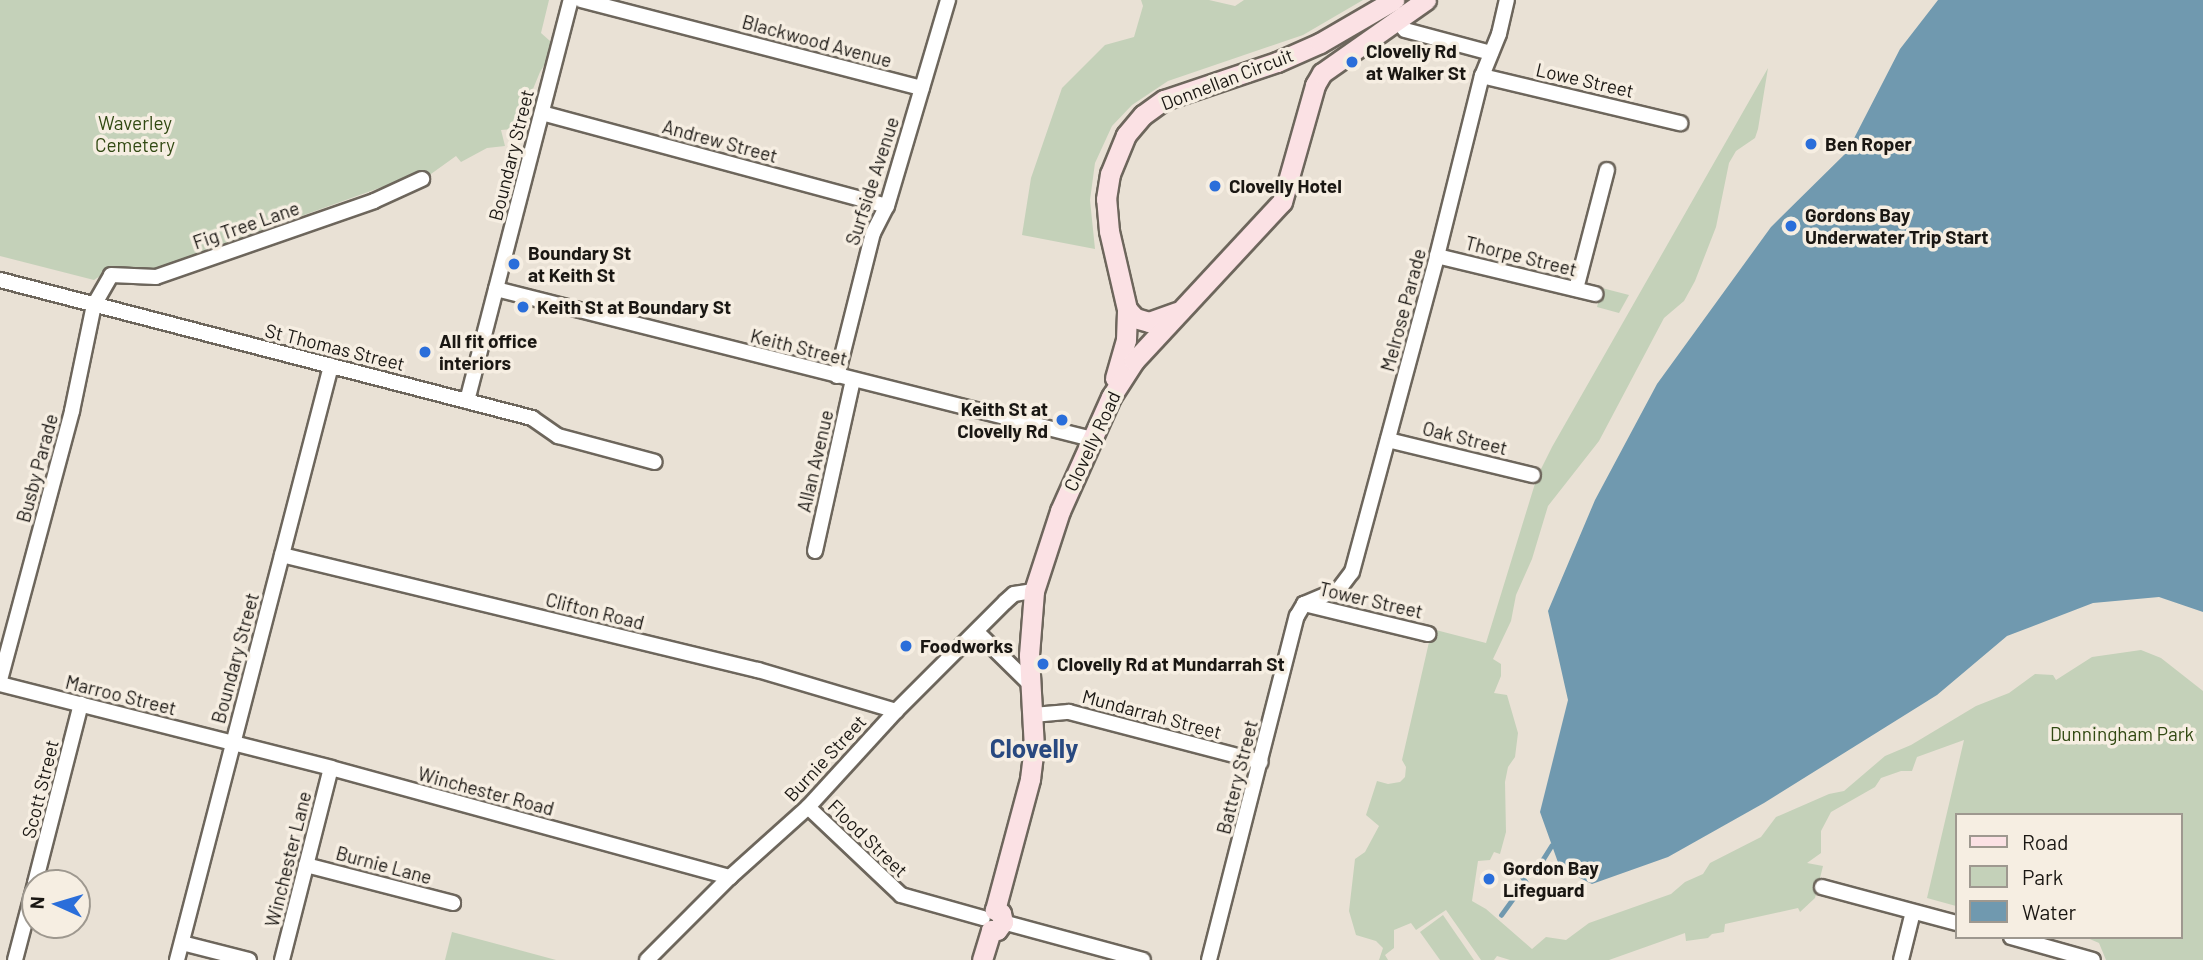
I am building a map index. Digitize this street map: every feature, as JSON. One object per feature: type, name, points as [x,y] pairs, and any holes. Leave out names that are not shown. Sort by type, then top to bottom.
[{"type":"street","name":"Boundary Street","points":[[467,401],[571,0]]},
{"type":"street","name":"Blackwood Avenue","points":[[581,0],[922,88]]},
{"type":"street","name":"Surfside Avenue","points":[[837,376],[873,233],[887,206],[948,0]]},
{"type":"street","name":"Clovelly Road","points":[[982,960],[1030,779],[1033,715],[1030,622],[1034,591],[1048,541],[1111,397],[1134,361],[1282,202],[1315,85],[1322,73],[1393,9],[1426,0]]},
{"type":"street","name":"Melrose Parade","points":[[1304,604],[1339,589],[1348,580],[1437,256],[1482,76],[1507,0]]},
{"type":"street","points":[[1393,9],[1405,30],[1491,53]]},
{"type":"street","name":"Donnellan Circuit","points":[[1111,397],[1126,340],[1128,309],[1107,222],[1106,200],[1110,174],[1119,147],[1136,122],[1164,100],[1288,57],[1393,9]]},
{"type":"street","name":"Lowe Street","points":[[1482,76],[1680,122]]},
{"type":"street","name":"Andrew Street","points":[[542,113],[887,206]]},
{"type":"street","points":[[1576,289],[1607,170]]},
{"type":"street","name":"Fig Tree Lane","points":[[94,305],[111,275],[156,277],[374,201],[422,179]]},
{"type":"street","name":"Thorpe Street","points":[[1437,256],[1595,294]]},
{"type":"street","name":"St Thomas Street","points":[[0,280],[532,418],[558,436],[655,462]]},
{"type":"street","name":"Keith Street","points":[[496,289],[1092,439]]},
{"type":"street","name":"Busby Parade","points":[[0,682],[72,411],[94,305]]},
{"type":"street","points":[[1128,309],[1135,318],[1149,322],[1180,309]]},
{"type":"street","name":"Boundary Street","points":[[177,960],[331,366]]},
{"type":"street","name":"Allan Avenue","points":[[815,551],[853,380]]},
{"type":"street","name":"Oak Street","points":[[1388,440],[1532,475]]},
{"type":"street","name":"Clifton Road","points":[[282,555],[758,670],[896,711]]},
{"type":"street","name":"Burnie Street","points":[[647,960],[730,877],[808,807],[896,711],[1014,594],[1034,591]]},
{"type":"street","name":"Tower Street","points":[[1304,604],[1428,634]]},
{"type":"street","name":"Battery Street","points":[[1209,960],[1297,616],[1304,604]]},
{"type":"street","points":[[977,632],[1031,686]]},
{"type":"street","name":"Marroo Street","points":[[0,682],[233,743]]},
{"type":"street","name":"Scott Street","points":[[39,869],[81,705]]},
{"type":"street","name":"Mundarrah Street","points":[[1033,715],[1069,712],[1261,762]]},
{"type":"street","name":"Winchester Road","points":[[233,743],[730,877]]},
{"type":"street","name":"Winchester Lane","points":[[282,960],[331,768]]},
{"type":"street","name":"Flood Street","points":[[808,807],[901,895],[1143,960]]},
{"type":"street","name":"Burnie Lane","points":[[306,865],[453,903]]},
{"type":"street","points":[[1822,887],[1954,922]]},
{"type":"street","points":[[1901,960],[1913,912]]},
{"type":"street","name":"Scott Street","points":[[15,960],[21,937]]},
{"type":"street","points":[[2018,939],[2093,960]]},
{"type":"street","points":[[182,943],[249,960]]},
{"type":"green space","name":"Waverley Cemetery","points":[[0,0],[549,0],[541,33],[550,41],[552,52],[540,72],[526,106],[531,120],[522,128],[501,130],[505,146],[487,148],[461,162],[456,156],[417,184],[384,190],[382,187],[156,268],[109,270],[94,280],[0,256]]},
{"type":"green space","points":[[1141,0],[1209,0],[1235,6],[1244,0],[1363,0],[1303,35],[1168,81],[1132,105],[1112,126],[1095,163],[1090,200],[1095,249],[1022,235],[1031,178],[1062,88],[1105,45],[1134,37],[1143,6]]},
{"type":"green space","name":"Dunningham Park","points":[[1768,68],[1755,138],[1736,151],[1729,163],[1716,227],[1695,281],[1684,301],[1664,318],[1599,441],[1548,506],[1532,559],[1516,595],[1511,621],[1493,659],[1501,664],[1501,676],[1494,693],[1507,695],[1518,733],[1515,757],[1508,767],[1505,782],[1506,832],[1500,854],[1494,852],[1490,860],[1478,861],[1472,901],[1486,909],[1532,949],[1546,937],[1566,940],[1589,923],[1671,894],[1685,882],[1703,874],[1710,863],[1761,837],[1776,817],[1829,794],[1844,791],[1885,756],[1911,745],[1976,706],[2009,693],[2035,674],[2053,675],[2056,680],[2092,657],[2141,650],[2161,658],[2203,691],[2203,960],[2106,960],[2099,943],[2090,939],[2182,939],[2182,813],[1954,813],[1954,905],[1927,898],[1964,740],[1917,757],[1912,771],[1901,771],[1881,778],[1875,787],[1831,812],[1821,831],[1821,853],[1807,863],[1823,866],[1815,898],[1800,912],[1798,908],[1725,924],[1724,932],[1712,934],[1708,938],[1686,941],[1685,933],[1609,960],[1510,960],[1497,956],[1494,960],[1481,960],[1446,910],[1416,930],[1411,923],[1394,930],[1394,948],[1385,955],[1388,960],[1379,960],[1383,948],[1376,941],[1356,935],[1349,911],[1355,859],[1365,852],[1379,826],[1366,815],[1377,781],[1388,784],[1400,782],[1405,777],[1406,767],[1402,760],[1432,629],[1486,643],[1537,477]]},
{"type":"green space","points":[[1602,288],[1629,295],[1619,313],[1597,307]]},
{"type":"green space","points":[[1443,915],[1474,960],[1440,960],[1420,932]]},
{"type":"green space","points":[[452,932],[556,960],[445,960]]},
{"type":"water","points":[[1938,0],[2203,0],[2203,612],[2159,597],[2093,603],[2007,636],[1937,695],[1764,803],[1668,857],[1592,884],[1560,868],[1540,812],[1568,700],[1548,611],[1595,500],[1657,384],[1771,227],[1847,152],[1900,49]]},
{"type":"waterway","points":[[1501,915],[1525,882],[1522,877],[1538,867],[1551,846]]},
{"type":"place","name":"Clovelly Rd at Walker St","points":[[1352,62]]},
{"type":"place","name":"Ben Roper","points":[[1811,144]]},
{"type":"place","name":"Clovelly Hotel","points":[[1215,186]]},
{"type":"place","name":"Gordons Bay Underwater Trip Start","points":[[1791,226]]},
{"type":"place","name":"Boundary St at Keith St","points":[[514,264]]},
{"type":"place","name":"Keith St at Boundary St","points":[[523,307]]},
{"type":"place","name":"All fit office interiors","points":[[425,352]]},
{"type":"place","name":"Keith St at Clovelly Rd","points":[[1062,420]]},
{"type":"place","name":"Foodworks","points":[[906,646]]},
{"type":"place","name":"Clovelly Rd at Mundarrah St","points":[[1043,664]]},
{"type":"place","name":"Gordon Bay Lifeguard","points":[[1489,879]]},
{"type":"district","name":"Clovelly","points":[[1034,748]]}]
